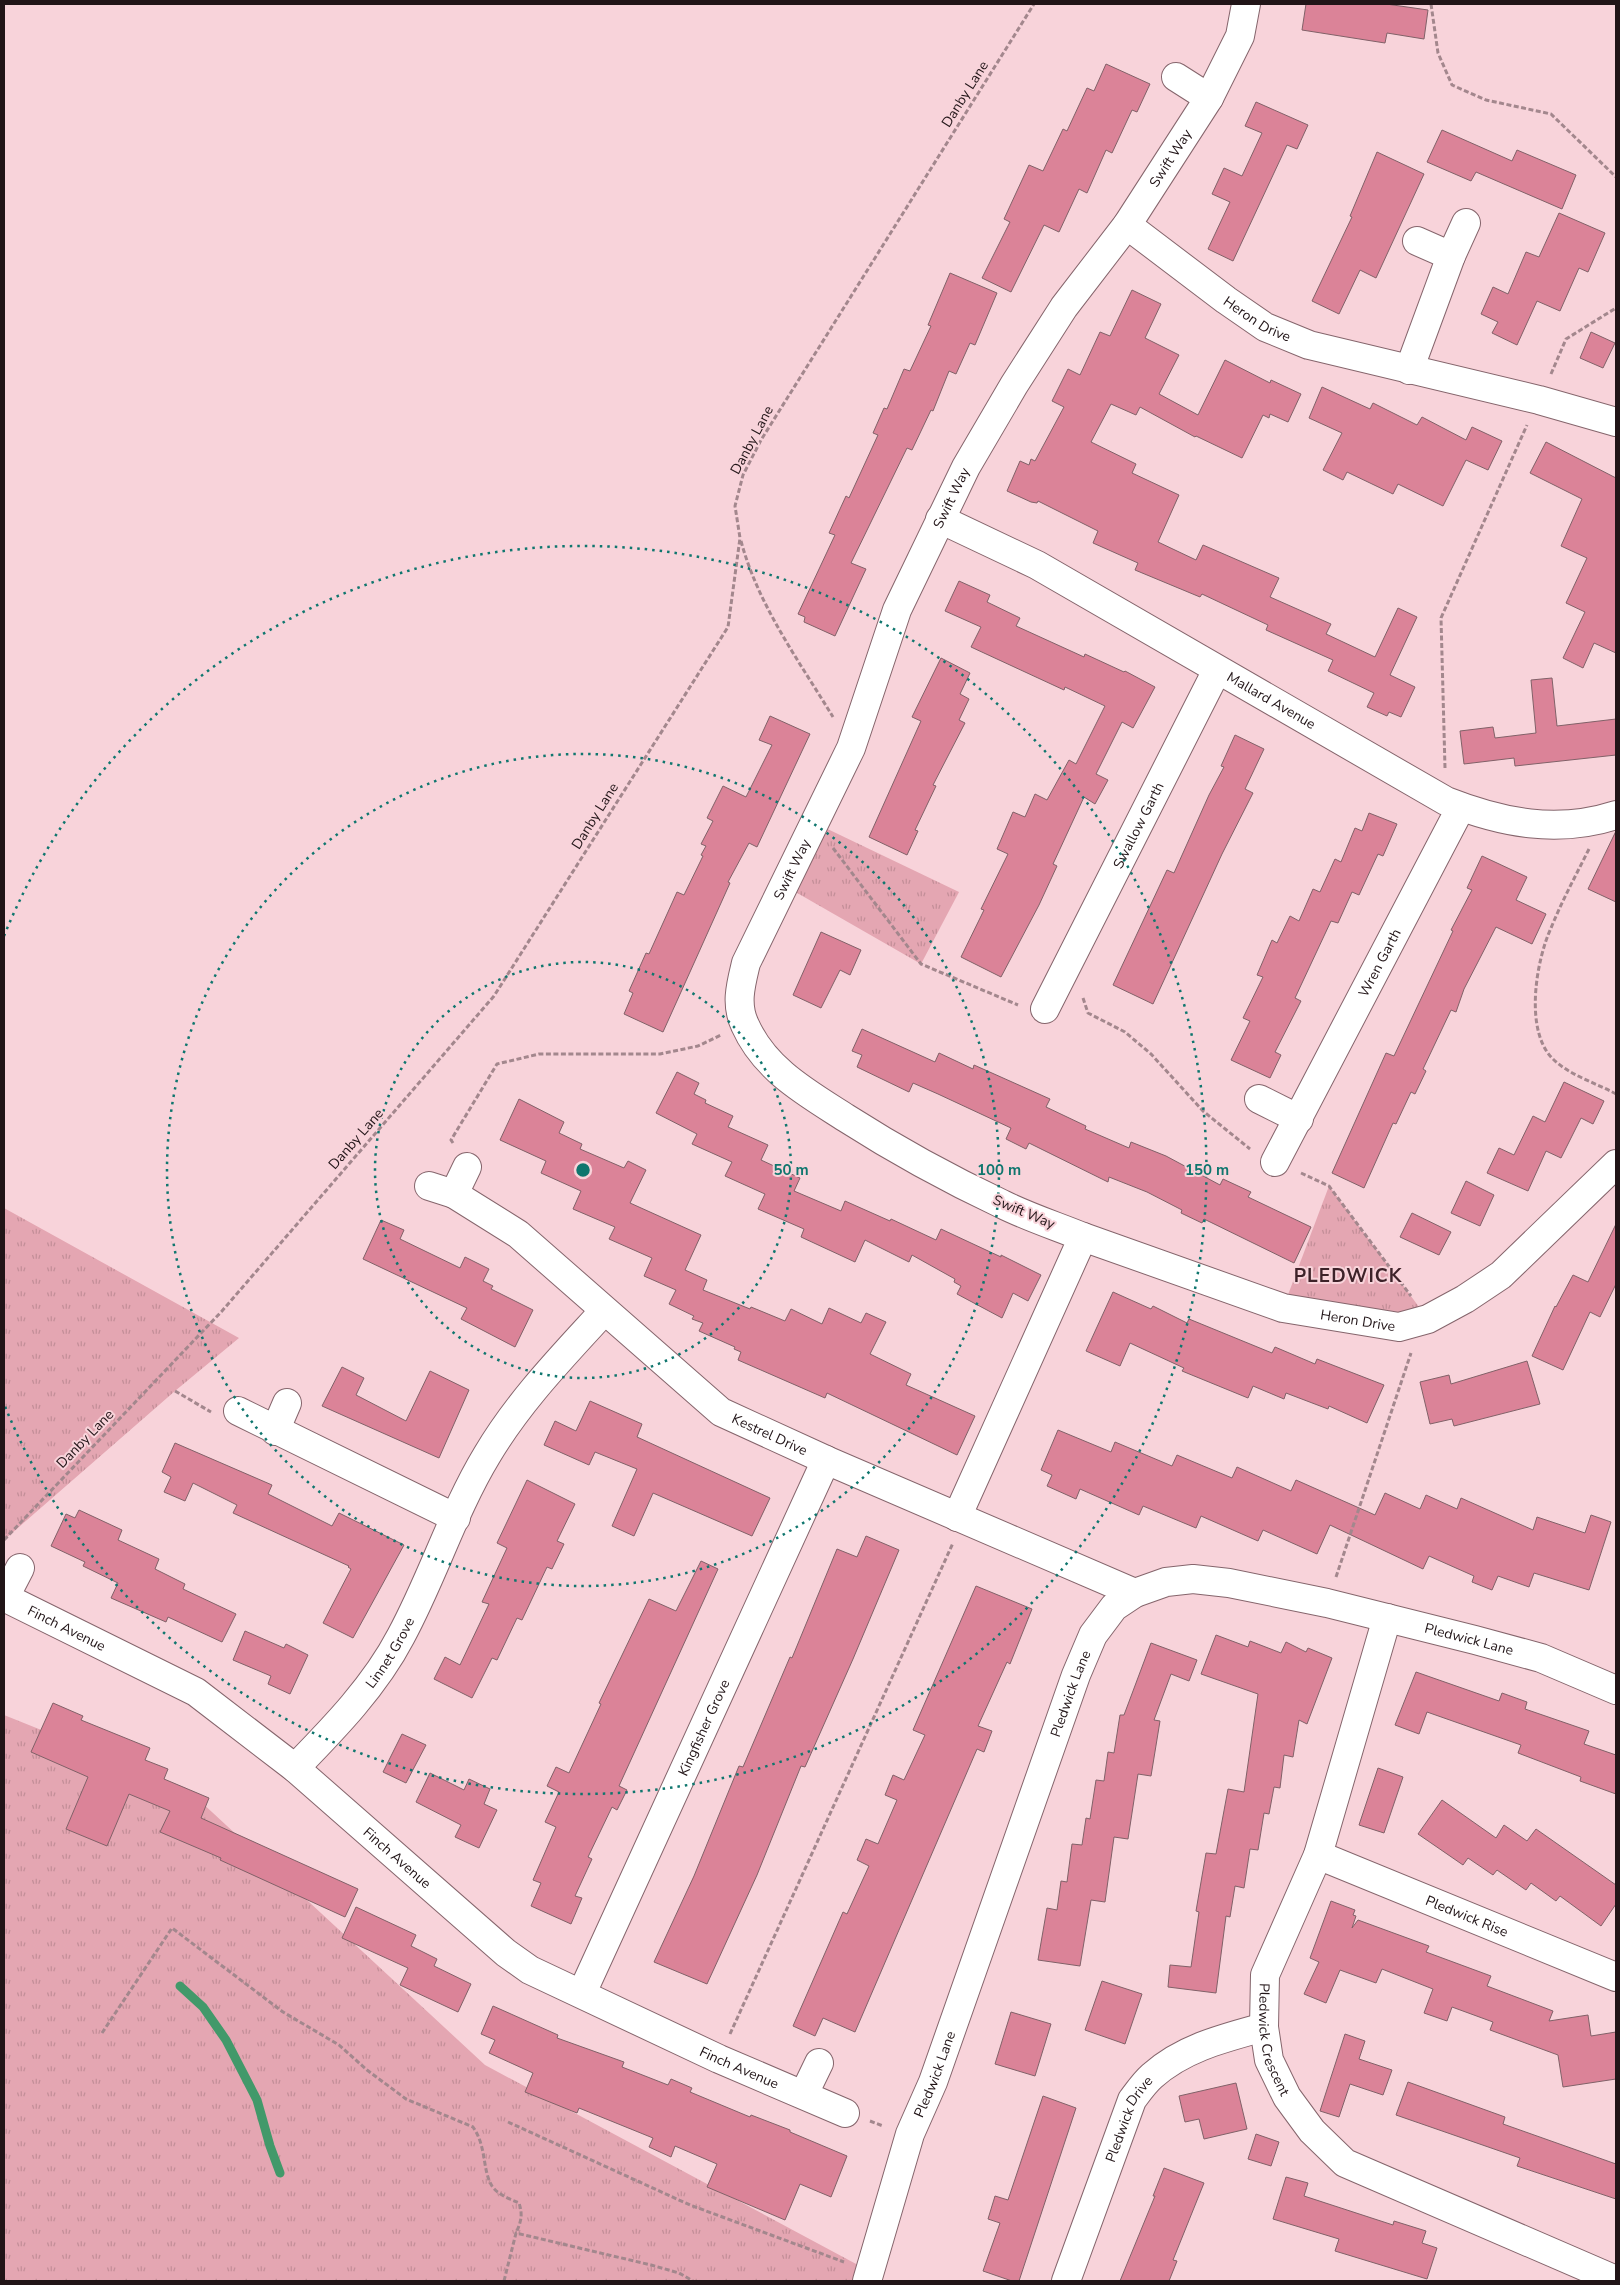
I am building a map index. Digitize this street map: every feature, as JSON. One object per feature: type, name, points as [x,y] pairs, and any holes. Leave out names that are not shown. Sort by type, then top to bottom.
[{"type":"street","name":"Swift Way","points":[[1083,1237],[1003,1205],[888,1145],[794,1084],[771,1065],[757,1047],[744,1024],[738,995],[746,963],[851,748],[898,610],[966,467],[1014,385],[1064,307],[1127,225],[1209,98],[1240,36],[1246,4]]},
{"type":"street","points":[[1176,77],[1209,98]]},
{"type":"street","points":[[1410,370],[1451,256],[1466,223]]},
{"type":"street","name":"Heron Drive","points":[[1127,225],[1265,327],[1309,346],[1539,400],[1616,422]]},
{"type":"street","points":[[1417,241],[1451,256]]},
{"type":"street","name":"Mallard Avenue","points":[[940,519],[1037,565],[1453,804],[1505,819],[1544,826],[1576,825],[1610,817]]},
{"type":"street","name":"Swallow Garth","points":[[1045,1009],[1070,985],[1217,670]]},
{"type":"street","name":"Wren Garth","points":[[1275,1162],[1299,1119],[1453,804]]},
{"type":"street","points":[[1259,1099],[1299,1119]]},
{"type":"street","name":"Heron Drive","points":[[1083,1237],[1283,1308],[1399,1326],[1422,1322],[1465,1299],[1501,1275],[1616,1164]]},
{"type":"street","name":"Kestrel Drive","points":[[467,1167],[442,1190],[518,1234],[604,1312],[721,1412],[826,1460],[1135,1593]]},
{"type":"street","points":[[961,1519],[1083,1237]]},
{"type":"street","name":"Linnet Grove","points":[[295,1768],[368,1687],[400,1638],[431,1578],[456,1518],[486,1456],[515,1411],[535,1386],[604,1312]]},
{"type":"street","points":[[275,1431],[287,1404]]},
{"type":"street","points":[[238,1412],[456,1518]]},
{"type":"street","name":"Kingfisher Grove","points":[[582,1993],[826,1460]]},
{"type":"street","name":"Finch Avenue","points":[[20,1568],[4,1597],[196,1692],[295,1768],[506,1953],[530,1970],[719,2059],[845,2113]]},
{"type":"street","name":"Pledwick Lane","points":[[869,2277],[910,2134],[933,2082],[1080,1667],[1093,1635],[1114,1607],[1135,1593],[1166,1582],[1193,1579],[1229,1582],[1387,1618],[1541,1658],[1616,1690]]},
{"type":"street","name":"Pledwick Crescent","points":[[1387,1618],[1318,1855],[1265,1975],[1264,2027],[1269,2060],[1286,2097],[1312,2131],[1345,2163],[1616,2280]]},
{"type":"street","name":"Pledwick Rise","points":[[1318,1855],[1613,1983]]},
{"type":"street","name":"Pledwick Drive","points":[[1066,2281],[1132,2100],[1151,2077],[1178,2057],[1212,2041],[1264,2027]]},
{"type":"street","points":[[804,2094],[819,2063]]},
{"type":"path","name":"Danby Lane","points":[[4,1540],[222,1311],[494,996],[728,627],[740,538],[735,506],[743,475],[762,440],[1034,4]]},
{"type":"path","points":[[1431,4],[1438,53],[1452,84],[1486,100],[1551,114],[1616,177]]},
{"type":"path","points":[[1453,804],[1441,618],[1566,340],[1616,308]]},
{"type":"path","points":[[740,538],[748,569],[763,599],[851,748]]},
{"type":"path","points":[[1610,817],[1550,929],[1538,974],[1536,1023],[1543,1047],[1553,1060],[1569,1071],[1616,1094]]},
{"type":"path","points":[[815,823],[921,964],[1026,1008],[1045,1009]]},
{"type":"path","points":[[467,1167],[451,1140],[497,1064],[539,1054],[660,1054],[698,1046],[744,1024]]},
{"type":"path","points":[[1327,1604],[1422,1322]]},
{"type":"path","points":[[175,1391],[218,1416],[238,1412]]},
{"type":"path","points":[[719,2059],[961,1519]]},
{"type":"path","points":[[102,2033],[172,1928],[283,2012],[339,2045],[367,2070],[406,2099],[473,2127],[479,2136],[493,2187],[500,2194],[519,2203],[522,2211],[521,2222],[516,2233],[504,2281]]},
{"type":"path","points":[[845,2113],[910,2134]]},
{"type":"path","points":[[508,2122],[690,2205],[869,2277]]},
{"type":"path","points":[[516,2233],[651,2265],[679,2273],[693,2281]]},
{"type":"green space","points":[[815,823],[959,892],[921,964],[785,886]]},
{"type":"green space","points":[[1329,1186],[1428,1319],[1283,1308]]},
{"type":"green space","points":[[4,1208],[239,1338],[175,1391],[4,1540]]},
{"type":"green space","points":[[4,1715],[186,1788],[485,2065],[871,2272],[867,2281],[4,2281]]},
{"type":"building","points":[[1306,4],[1386,4],[1428,10],[1424,39],[1387,33],[1385,43],[1302,30]]},
{"type":"building","points":[[1106,64],[1150,84],[1137,112],[1132,110],[1112,153],[1106,150],[1087,193],[1079,189],[1059,232],[1044,225],[1011,292],[982,278],[1010,222],[1004,219],[1029,165],[1043,171],[1063,129],[1067,131],[1087,88],[1094,91]]},
{"type":"building","points":[[1256,102],[1308,125],[1297,149],[1287,145],[1233,261],[1208,249],[1230,202],[1212,194],[1224,168],[1242,176],[1262,133],[1245,126]]},
{"type":"building","points":[[1442,130],[1512,161],[1517,150],[1576,175],[1562,209],[1476,172],[1471,181],[1427,162]]},
{"type":"building","points":[[1377,152],[1424,174],[1376,278],[1360,270],[1339,314],[1312,301],[1352,217],[1350,216]]},
{"type":"building","points":[[1559,213],[1605,233],[1588,272],[1579,268],[1560,311],[1537,301],[1517,345],[1492,333],[1498,322],[1481,314],[1493,287],[1508,294],[1526,252],[1539,257]]},
{"type":"building","points":[[950,273],[997,293],[975,345],[970,343],[956,374],[949,371],[933,411],[931,410],[912,450],[907,448],[851,563],[866,569],[835,636],[804,622],[805,617],[798,614],[835,535],[829,533],[846,496],[849,498],[878,435],[873,433],[884,408],[887,409],[904,369],[910,371],[931,326],[928,325]]},
{"type":"building","points":[[1132,290],[1161,304],[1145,338],[1179,355],[1159,394],[1198,415],[1225,360],[1270,383],[1271,380],[1301,394],[1288,422],[1270,414],[1269,418],[1263,415],[1242,458],[1195,437],[1140,407],[1136,415],[1111,404],[1091,442],[1136,464],[1132,473],[1179,495],[1158,542],[1196,560],[1203,545],[1279,578],[1270,597],[1331,624],[1326,634],[1375,657],[1398,608],[1417,617],[1390,675],[1415,687],[1401,717],[1389,712],[1387,716],[1367,707],[1374,693],[1328,671],[1333,660],[1266,630],[1268,625],[1202,594],[1200,597],[1135,570],[1138,563],[1093,543],[1098,531],[1038,501],[1037,503],[1031,502],[1007,491],[1020,461],[1029,465],[1031,459],[1035,461],[1064,407],[1052,401],[1068,369],[1080,375],[1100,332],[1110,336]]},
{"type":"building","points":[[1591,332],[1615,343],[1603,368],[1580,358]]},
{"type":"building","points":[[1322,387],[1370,409],[1373,403],[1417,425],[1422,417],[1466,440],[1472,427],[1502,441],[1488,470],[1466,460],[1443,506],[1398,484],[1393,494],[1347,472],[1343,480],[1323,470],[1342,433],[1309,418]]},
{"type":"building","points":[[1546,442],[1616,478],[1616,653],[1594,643],[1583,668],[1563,658],[1585,612],[1566,603],[1587,558],[1561,546],[1582,499],[1530,473]]},
{"type":"building","points":[[959,581],[990,595],[987,602],[1020,618],[1016,626],[1084,657],[1085,654],[1125,671],[1155,687],[1133,728],[1122,722],[1096,774],[1108,780],[1095,804],[1084,797],[1053,864],[1057,866],[1001,977],[961,957],[984,910],[981,909],[1008,854],[997,849],[1013,812],[1025,817],[1035,794],[1047,800],[1069,760],[1076,764],[1105,706],[1065,687],[1064,690],[971,647],[981,627],[945,611]]},
{"type":"building","points":[[941,658],[970,673],[960,694],[969,699],[959,720],[965,723],[933,785],[936,786],[915,830],[918,831],[907,855],[869,837],[921,721],[912,717]]},
{"type":"building","points":[[1552,678],[1557,726],[1616,719],[1616,755],[1515,766],[1514,758],[1464,764],[1460,731],[1493,727],[1495,738],[1536,733],[1531,680]]},
{"type":"building","points":[[770,716],[810,734],[757,847],[749,843],[728,882],[730,883],[663,1032],[624,1014],[633,993],[629,991],[646,953],[649,954],[677,892],[684,895],[703,856],[701,855],[706,846],[701,844],[713,821],[707,818],[723,786],[746,797],[772,745],[759,740]]},
{"type":"building","points":[[1235,735],[1264,749],[1245,789],[1253,793],[1222,854],[1153,1004],[1113,985],[1167,870],[1174,873],[1209,795],[1224,767],[1221,766]]},
{"type":"building","points":[[1369,813],[1397,824],[1383,856],[1378,854],[1359,895],[1352,892],[1338,923],[1331,921],[1295,998],[1301,1001],[1275,1052],[1281,1055],[1270,1078],[1231,1060],[1250,1021],[1243,1018],[1263,977],[1257,975],[1272,940],[1277,943],[1290,916],[1299,921],[1313,889],[1320,892],[1335,859],[1341,862],[1355,828],[1362,831]]},
{"type":"building","points":[[1616,831],[1616,902],[1588,889]]},
{"type":"building","points":[[1482,856],[1527,877],[1516,900],[1546,914],[1532,944],[1496,927],[1464,989],[1456,1012],[1451,1010],[1423,1069],[1426,1071],[1415,1094],[1411,1092],[1396,1124],[1393,1123],[1364,1188],[1332,1173],[1386,1053],[1394,1056],[1453,931],[1451,930],[1472,890],[1467,888]]},
{"type":"building","points":[[821,932],[861,950],[850,975],[840,970],[821,1008],[793,995]]},
{"type":"building","points":[[862,1029],[935,1062],[939,1053],[973,1069],[974,1065],[1050,1099],[1046,1107],[1086,1126],[1085,1129],[1129,1148],[1131,1142],[1166,1156],[1220,1185],[1223,1179],[1251,1192],[1248,1197],[1311,1227],[1294,1263],[1204,1219],[1202,1223],[1181,1213],[1182,1210],[1147,1192],[1109,1177],[1108,1182],[1029,1143],[1026,1149],[1006,1139],[1011,1128],[938,1094],[913,1083],[909,1092],[857,1067],[862,1055],[852,1051]]},
{"type":"building","points":[[677,1072],[699,1083],[694,1094],[706,1100],[705,1103],[733,1116],[728,1127],[768,1145],[761,1160],[800,1178],[794,1191],[841,1211],[845,1201],[890,1221],[891,1219],[936,1240],[941,1229],[1001,1257],[1001,1255],[1041,1275],[1028,1301],[1013,1293],[1002,1318],[957,1294],[961,1286],[954,1282],[955,1279],[912,1255],[909,1262],[865,1240],[855,1262],[801,1237],[804,1229],[758,1209],[765,1194],[725,1176],[732,1162],[692,1144],[697,1134],[656,1113]]},
{"type":"building","points":[[1564,1082],[1604,1101],[1593,1124],[1581,1118],[1561,1158],[1546,1151],[1528,1191],[1487,1173],[1499,1148],[1514,1155],[1533,1116],[1545,1122]]},
{"type":"building","points":[[519,1099],[564,1122],[559,1133],[582,1144],[580,1149],[624,1168],[628,1161],[646,1170],[630,1203],[701,1235],[685,1270],[707,1280],[703,1290],[785,1321],[791,1309],[822,1324],[829,1308],[861,1323],[866,1313],[886,1322],[870,1354],[911,1374],[906,1385],[975,1416],[957,1455],[827,1393],[825,1398],[738,1360],[741,1352],[734,1349],[735,1347],[699,1331],[703,1323],[692,1319],[694,1316],[669,1304],[676,1290],[644,1276],[652,1258],[609,1239],[615,1227],[573,1209],[581,1191],[541,1173],[546,1161],[500,1140]]},
{"type":"building","points":[[1466,1181],[1494,1195],[1480,1226],[1451,1213]]},
{"type":"building","points":[[1412,1213],[1451,1232],[1439,1255],[1400,1237]]},
{"type":"building","points":[[381,1220],[404,1230],[400,1239],[460,1268],[465,1257],[489,1269],[483,1281],[493,1286],[491,1289],[533,1310],[515,1347],[461,1319],[467,1308],[363,1259]]},
{"type":"building","points":[[1616,1224],[1616,1284],[1600,1317],[1590,1312],[1563,1370],[1532,1356],[1555,1306],[1573,1275],[1588,1282]]},
{"type":"building","points":[[1113,1292],[1151,1309],[1153,1306],[1187,1323],[1189,1319],[1272,1353],[1275,1347],[1315,1364],[1317,1359],[1384,1385],[1367,1423],[1329,1406],[1328,1409],[1286,1393],[1284,1399],[1253,1386],[1248,1398],[1182,1371],[1184,1368],[1130,1343],[1120,1366],[1086,1351]]},
{"type":"building","points":[[1527,1361],[1540,1404],[1454,1426],[1452,1419],[1430,1424],[1420,1382],[1449,1375],[1451,1384]]},
{"type":"building","points":[[342,1367],[364,1378],[356,1395],[406,1421],[430,1371],[469,1390],[439,1458],[322,1406]]},
{"type":"building","points":[[590,1401],[642,1424],[637,1437],[770,1498],[752,1536],[653,1493],[634,1536],[612,1526],[637,1469],[595,1452],[589,1465],[544,1445],[555,1421],[576,1431]]},
{"type":"building","points":[[1058,1430],[1111,1452],[1115,1442],[1172,1466],[1177,1455],[1232,1478],[1237,1467],[1291,1491],[1296,1480],[1375,1515],[1385,1493],[1420,1509],[1426,1495],[1457,1509],[1461,1498],[1533,1530],[1537,1517],[1585,1533],[1591,1515],[1611,1522],[1589,1590],[1534,1573],[1529,1587],[1498,1576],[1492,1590],[1472,1582],[1474,1576],[1429,1556],[1423,1569],[1330,1525],[1317,1554],[1263,1530],[1258,1541],[1201,1516],[1196,1528],[1143,1506],[1139,1515],[1080,1489],[1076,1499],[1047,1486],[1052,1475],[1041,1470]]},
{"type":"building","points":[[175,1443],[272,1485],[268,1494],[332,1526],[339,1513],[404,1545],[353,1638],[323,1623],[351,1569],[349,1566],[233,1513],[237,1505],[193,1483],[185,1501],[164,1492],[171,1477],[162,1472]]},
{"type":"building","points":[[527,1480],[575,1504],[557,1541],[564,1544],[552,1569],[547,1567],[522,1620],[517,1618],[497,1660],[492,1658],[472,1698],[434,1679],[445,1657],[460,1665],[489,1604],[482,1602],[507,1548],[497,1543]]},
{"type":"building","points":[[79,1510],[122,1530],[118,1540],[159,1559],[155,1569],[185,1584],[183,1589],[236,1614],[222,1642],[168,1617],[166,1622],[111,1598],[118,1583],[83,1566],[85,1562],[51,1546],[66,1514],[75,1518]]},
{"type":"building","points":[[866,1536],[899,1550],[805,1767],[801,1766],[757,1875],[707,1984],[654,1962],[694,1876],[739,1766],[743,1767],[790,1657],[792,1658],[837,1549],[857,1557]]},
{"type":"building","points":[[701,1561],[718,1569],[619,1786],[627,1790],[617,1810],[612,1807],[588,1857],[592,1859],[575,1896],[582,1898],[571,1924],[531,1906],[541,1883],[533,1880],[556,1827],[545,1822],[559,1792],[547,1786],[556,1767],[569,1773],[601,1704],[599,1703],[649,1599],[676,1611]]},
{"type":"building","points":[[976,1586],[1032,1609],[1010,1664],[1007,1662],[978,1726],[992,1731],[984,1752],[977,1749],[855,2032],[823,2018],[815,2036],[793,2026],[843,1912],[847,1914],[869,1866],[857,1860],[866,1839],[878,1844],[897,1800],[885,1795],[893,1775],[904,1780],[925,1735],[913,1730]]},
{"type":"building","points":[[245,1631],[284,1648],[286,1644],[308,1655],[290,1694],[268,1684],[271,1676],[233,1660]]},
{"type":"building","points":[[1216,1635],[1248,1647],[1250,1641],[1281,1653],[1286,1642],[1306,1652],[1308,1648],[1332,1658],[1307,1724],[1299,1720],[1293,1757],[1284,1755],[1280,1788],[1274,1787],[1269,1814],[1264,1813],[1258,1850],[1250,1849],[1244,1888],[1235,1886],[1230,1917],[1226,1916],[1216,1993],[1168,1987],[1170,1965],[1191,1967],[1199,1912],[1196,1911],[1206,1853],[1216,1854],[1228,1789],[1244,1792],[1258,1694],[1201,1674]]},
{"type":"building","points":[[1151,1643],[1197,1660],[1189,1681],[1171,1674],[1154,1720],[1160,1721],[1151,1776],[1138,1774],[1128,1839],[1114,1837],[1105,1902],[1091,1900],[1080,1966],[1038,1960],[1047,1908],[1057,1910],[1061,1881],[1067,1882],[1072,1844],[1082,1845],[1086,1818],[1090,1819],[1096,1780],[1104,1781],[1108,1752],[1114,1753],[1120,1715],[1124,1715]]},
{"type":"building","points":[[1416,1672],[1499,1701],[1502,1693],[1527,1702],[1525,1709],[1589,1731],[1584,1744],[1616,1755],[1616,1794],[1580,1781],[1581,1777],[1518,1753],[1521,1745],[1427,1712],[1419,1734],[1395,1725]]},
{"type":"building","points":[[53,1703],[83,1716],[81,1720],[150,1748],[145,1760],[168,1769],[164,1779],[209,1798],[201,1818],[358,1889],[345,1917],[220,1860],[221,1858],[160,1832],[170,1811],[129,1794],[107,1846],[66,1829],[88,1777],[31,1752]]},
{"type":"building","points":[[402,1734],[426,1745],[406,1783],[383,1772]]},
{"type":"building","points":[[1378,1768],[1403,1777],[1384,1833],[1359,1825]]},
{"type":"building","points":[[430,1773],[464,1790],[469,1779],[490,1789],[484,1804],[497,1810],[479,1848],[455,1837],[461,1825],[416,1802]]},
{"type":"building","points":[[1442,1800],[1496,1838],[1504,1825],[1527,1841],[1536,1829],[1616,1885],[1616,1904],[1601,1926],[1560,1896],[1556,1901],[1531,1883],[1526,1890],[1497,1870],[1493,1875],[1468,1858],[1463,1865],[1418,1834]]},
{"type":"building","points":[[1331,1901],[1355,1910],[1353,1915],[1356,1916],[1352,1928],[1358,1920],[1429,1946],[1426,1952],[1491,1976],[1487,1986],[1553,2011],[1549,2021],[1588,2015],[1591,2036],[1616,2032],[1616,2079],[1563,2087],[1558,2055],[1490,2030],[1493,2022],[1452,2007],[1447,2021],[1424,2013],[1433,1989],[1382,1969],[1376,1983],[1340,1970],[1326,2003],[1304,1994],[1319,1962],[1310,1958]]},
{"type":"building","points":[[356,1907],[416,1935],[411,1946],[437,1959],[434,1966],[471,1984],[458,2012],[400,1985],[408,1968],[342,1938]]},
{"type":"building","points":[[1102,1981],[1142,1994],[1125,2044],[1085,2030]]},
{"type":"building","points":[[493,2006],[558,2035],[557,2038],[624,2062],[622,2067],[668,2085],[671,2079],[692,2088],[690,2092],[750,2117],[751,2115],[790,2130],[790,2132],[847,2156],[831,2197],[800,2184],[785,2220],[707,2187],[717,2164],[675,2146],[671,2157],[649,2147],[653,2138],[579,2108],[577,2113],[525,2092],[533,2073],[489,2053],[495,2040],[481,2034]]},
{"type":"building","points":[[1011,2012],[1051,2024],[1035,2076],[995,2064]]},
{"type":"building","points":[[1345,2034],[1365,2041],[1359,2059],[1392,2070],[1383,2095],[1350,2084],[1339,2117],[1320,2111]]},
{"type":"building","points":[[1408,2082],[1505,2117],[1503,2124],[1616,2164],[1616,2199],[1517,2166],[1520,2158],[1396,2115]]},
{"type":"building","points":[[1236,2083],[1247,2129],[1204,2139],[1199,2119],[1185,2122],[1179,2096]]},
{"type":"building","points":[[1043,2096],[1076,2108],[1019,2281],[1012,2281],[983,2271],[1000,2223],[988,2219],[995,2196],[1008,2200]]},
{"type":"building","points":[[1256,2134],[1279,2142],[1271,2166],[1248,2159]]},
{"type":"building","points":[[1164,2168],[1204,2183],[1173,2260],[1177,2261],[1169,2281],[1120,2281],[1155,2196],[1153,2196]]},
{"type":"building","points":[[1286,2177],[1308,2183],[1304,2196],[1393,2225],[1394,2221],[1426,2231],[1422,2243],[1437,2248],[1427,2279],[1335,2251],[1339,2239],[1273,2219]]},
{"type":"waterway","points":[[180,1986],[203,2007],[226,2040],[257,2100],[280,2173]]},
{"type":"district","name":"PLEDWICK","points":[[1348,1276]]}]
